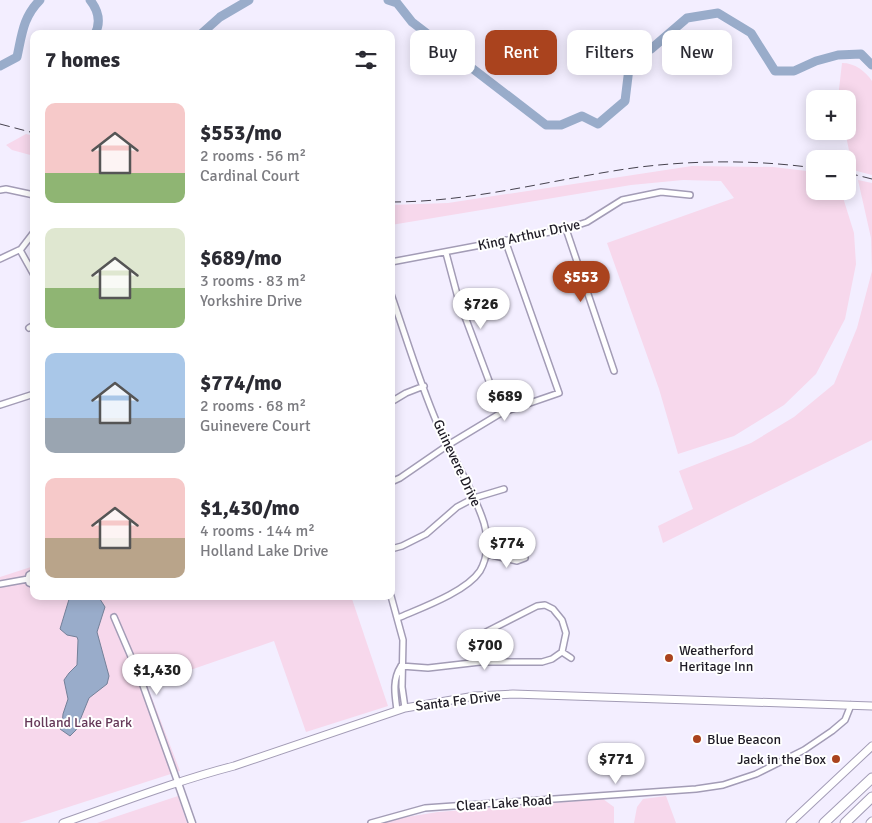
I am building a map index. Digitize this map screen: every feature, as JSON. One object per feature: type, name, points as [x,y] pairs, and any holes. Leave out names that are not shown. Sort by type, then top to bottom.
[{"type":"highway","points":[[824,823],[872,778]]},
{"type":"highway","points":[[845,823],[872,797]]},
{"type":"main road","name":"Santa Fe Drive","points":[[63,823],[397,710],[475,696],[513,694],[868,706]]},
{"type":"main road","points":[[868,706],[872,712]]},
{"type":"main road","points":[[790,823],[872,746]]},
{"type":"street","points":[[0,190],[6,188],[30,194]]},
{"type":"street","name":"King Arthur Drive","points":[[395,261],[566,229],[587,222],[622,200],[662,192],[690,195]]},
{"type":"street","points":[[566,229],[614,371]]},
{"type":"street","points":[[0,259],[20,250],[30,237]]},
{"type":"street","points":[[395,480],[448,444],[501,413],[559,393],[505,240]]},
{"type":"street","points":[[20,250],[30,268]]},
{"type":"street","points":[[446,253],[458,298],[501,413]]},
{"type":"street","name":"Guinevere Drive","points":[[395,305],[437,423],[474,498],[488,538],[486,554],[479,571],[465,586],[398,618]]},
{"type":"street","points":[[395,400],[424,386]]},
{"type":"street","points":[[0,405],[30,395]]},
{"type":"street","points":[[395,549],[426,534],[457,507],[474,498],[504,489]]},
{"type":"street","points":[[486,554],[517,562],[524,558]]},
{"type":"street","points":[[30,574],[28,579],[30,583]]},
{"type":"street","points":[[0,584],[28,579]]},
{"type":"street","points":[[392,600],[403,640],[401,666],[405,708]]},
{"type":"street","points":[[401,666],[428,668],[480,662],[542,662],[552,659],[562,652],[566,633],[562,620],[554,609],[545,605],[537,606],[486,632],[481,640],[480,662]]},
{"type":"street","points":[[114,617],[141,680],[192,823]]},
{"type":"street","points":[[562,652],[571,658]]},
{"type":"street","points":[[397,710],[394,685],[396,674],[401,666]]},
{"type":"street","name":"Clear Lake Road","points":[[371,823],[425,808],[696,789],[723,785],[756,774],[804,750],[845,720],[851,706]]},
{"type":"green space","points":[[842,63],[851,64],[859,68],[872,81],[872,175],[856,171],[856,150],[849,150],[847,140],[856,140],[856,90],[839,90]]},
{"type":"green space","points":[[26,134],[30,135],[30,155],[12,150],[6,145]]},
{"type":"green space","points":[[692,166],[773,167],[806,171],[806,200],[844,200],[854,233],[856,264],[845,319],[816,374],[784,405],[734,436],[678,454],[659,389],[607,243],[734,198],[721,181],[683,180],[631,185],[395,224],[395,205],[448,203]]},
{"type":"green space","points":[[858,180],[872,183],[872,271],[871,238]]},
{"type":"green space","points":[[872,271],[872,440],[663,543],[658,526],[693,509],[679,471],[751,443],[794,417],[834,384],[857,328]]},
{"type":"green space","name":"Holland Lake Park","points":[[30,567],[30,600],[352,600],[388,706],[306,732],[274,641],[147,685],[180,771],[19,823],[0,823],[0,577]]},
{"type":"green space","points":[[178,796],[187,823],[97,823]]},
{"type":"green space","points":[[666,796],[676,823],[634,823],[637,807],[643,799]]},
{"type":"green space","points":[[603,799],[614,807],[614,823],[384,823],[400,818],[438,812]]},
{"type":"water","points":[[69,600],[101,600],[105,607],[97,632],[109,676],[107,684],[89,698],[76,730],[70,736],[60,729],[68,699],[64,680],[77,665],[78,640],[77,637],[67,635],[60,629]]},
{"type":"waterway","points":[[0,66],[17,57],[27,19],[34,6],[40,0]]},
{"type":"waterway","points":[[90,0],[98,16],[97,30]]},
{"type":"waterway","points":[[205,30],[220,17],[249,0]]},
{"type":"waterway","points":[[388,0],[397,3],[412,22],[546,125],[561,125],[582,116],[598,124],[625,101],[630,60],[651,49],[687,18],[718,13],[751,33],[775,71],[794,71],[816,61],[838,55],[861,54],[872,65]]},
{"type":"railway","points":[[0,124],[30,132]]},
{"type":"railway","points":[[395,202],[423,201],[485,194],[609,172],[662,165],[750,162],[806,167]]},
{"type":"railway","points":[[856,175],[872,179]]},
{"type":"place","name":"Weatherford Heritage Inn","points":[[669,658]]},
{"type":"place","name":"Blue Beacon","points":[[697,739]]},
{"type":"place","name":"Jack in the Box","points":[[836,759]]}]
